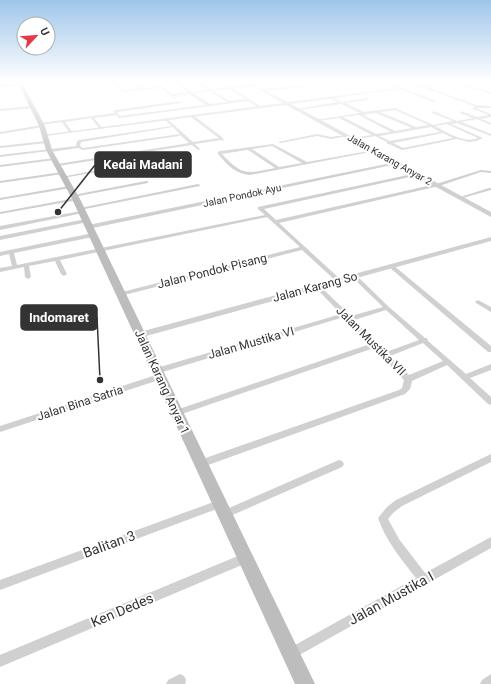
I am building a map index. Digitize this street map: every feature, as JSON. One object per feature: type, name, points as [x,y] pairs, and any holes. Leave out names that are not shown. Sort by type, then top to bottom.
[{"type":"main road","name":"Jalan Karang Anyar 1","points":[[36,113],[64,177],[305,684]]},
{"type":"street","points":[[63,121],[145,113]]},
{"type":"street","points":[[0,199],[64,177],[193,144],[223,140],[192,113]]},
{"type":"street","points":[[70,132],[217,113]]},
{"type":"street","name":"Jalan Karang Anyar 2","points":[[304,113],[489,213]]},
{"type":"street","points":[[318,120],[363,113]]},
{"type":"street","points":[[379,113],[415,129]]},
{"type":"street","points":[[404,113],[459,138],[470,141],[481,138],[447,123]]},
{"type":"street","points":[[435,113],[490,135]]},
{"type":"street","points":[[463,113],[491,124]]},
{"type":"street","points":[[359,114],[395,132]]},
{"type":"street","points":[[353,139],[477,119],[491,115]]},
{"type":"street","points":[[92,117],[100,128]]},
{"type":"street","points":[[340,117],[388,143],[404,149],[459,138]]},
{"type":"street","points":[[166,119],[198,149]]},
{"type":"street","points":[[63,121],[64,177]]},
{"type":"street","points":[[0,238],[64,177],[70,132],[63,121]]},
{"type":"street","points":[[0,254],[11,252],[64,177],[78,147],[79,141],[171,128]]},
{"type":"street","points":[[0,131],[14,130],[64,177]]},
{"type":"street","points":[[388,143],[445,132]]},
{"type":"street","points":[[78,147],[79,149],[83,149],[179,135]]},
{"type":"street","points":[[280,142],[317,135],[331,138],[346,136]]},
{"type":"street","points":[[305,163],[275,145],[220,152],[220,154],[239,172],[244,174],[374,151]]},
{"type":"street","points":[[0,147],[64,177]]},
{"type":"street","points":[[249,149],[277,168]]},
{"type":"street","points":[[0,156],[64,177],[198,185]]},
{"type":"street","points":[[0,182],[64,177],[167,158]]},
{"type":"street","name":"Jalan Pondok Ayu","points":[[64,177],[396,163]]},
{"type":"street","points":[[0,166],[64,177],[146,182]]},
{"type":"street","points":[[275,222],[437,185],[481,171],[491,172]]},
{"type":"street","points":[[338,280],[260,208],[417,174]]},
{"type":"street","points":[[0,213],[64,177]]},
{"type":"street","points":[[0,228],[64,177]]},
{"type":"street","points":[[459,198],[491,189]]},
{"type":"street","points":[[0,270],[267,216]]},
{"type":"street","name":"Jalan Karang So","points":[[140,335],[491,239]]},
{"type":"street","name":"Jalan Pondok Pisang","points":[[120,294],[304,248]]},
{"type":"street","points":[[11,252],[15,267]]},
{"type":"street","points":[[56,258],[64,274]]},
{"type":"street","points":[[26,264],[28,277]]},
{"type":"street","points":[[391,266],[491,350]]},
{"type":"street","points":[[354,276],[387,308],[425,340],[491,402]]},
{"type":"street","name":"Jalan Mustika VII","points":[[317,286],[408,378]]},
{"type":"street","points":[[478,302],[491,310]]},
{"type":"street","name":"Jalan Mustika VI","points":[[158,374],[347,317],[387,308]]},
{"type":"street","points":[[385,355],[425,340]]},
{"type":"street","points":[[176,413],[375,345]]},
{"type":"street","points":[[200,464],[402,392],[406,389],[408,378],[448,362]]},
{"type":"street","points":[[465,377],[491,367]]},
{"type":"street","name":"Jalan Bina Satria","points":[[0,429],[158,374]]},
{"type":"street","points":[[424,580],[394,540],[386,527],[383,518],[399,503],[491,458]]},
{"type":"street","name":"Balitan 3","points":[[0,585],[222,509],[339,464]]},
{"type":"street","name":"Jalan Mustika I","points":[[290,654],[491,542]]},
{"type":"street","name":"Ken Dedes","points":[[0,661],[245,558]]},
{"type":"street","points":[[486,684],[491,680]]},
{"type":"place","name":"Kedai Madani","points":[[58,212]]},
{"type":"place","name":"Indomaret","points":[[100,380]]}]
